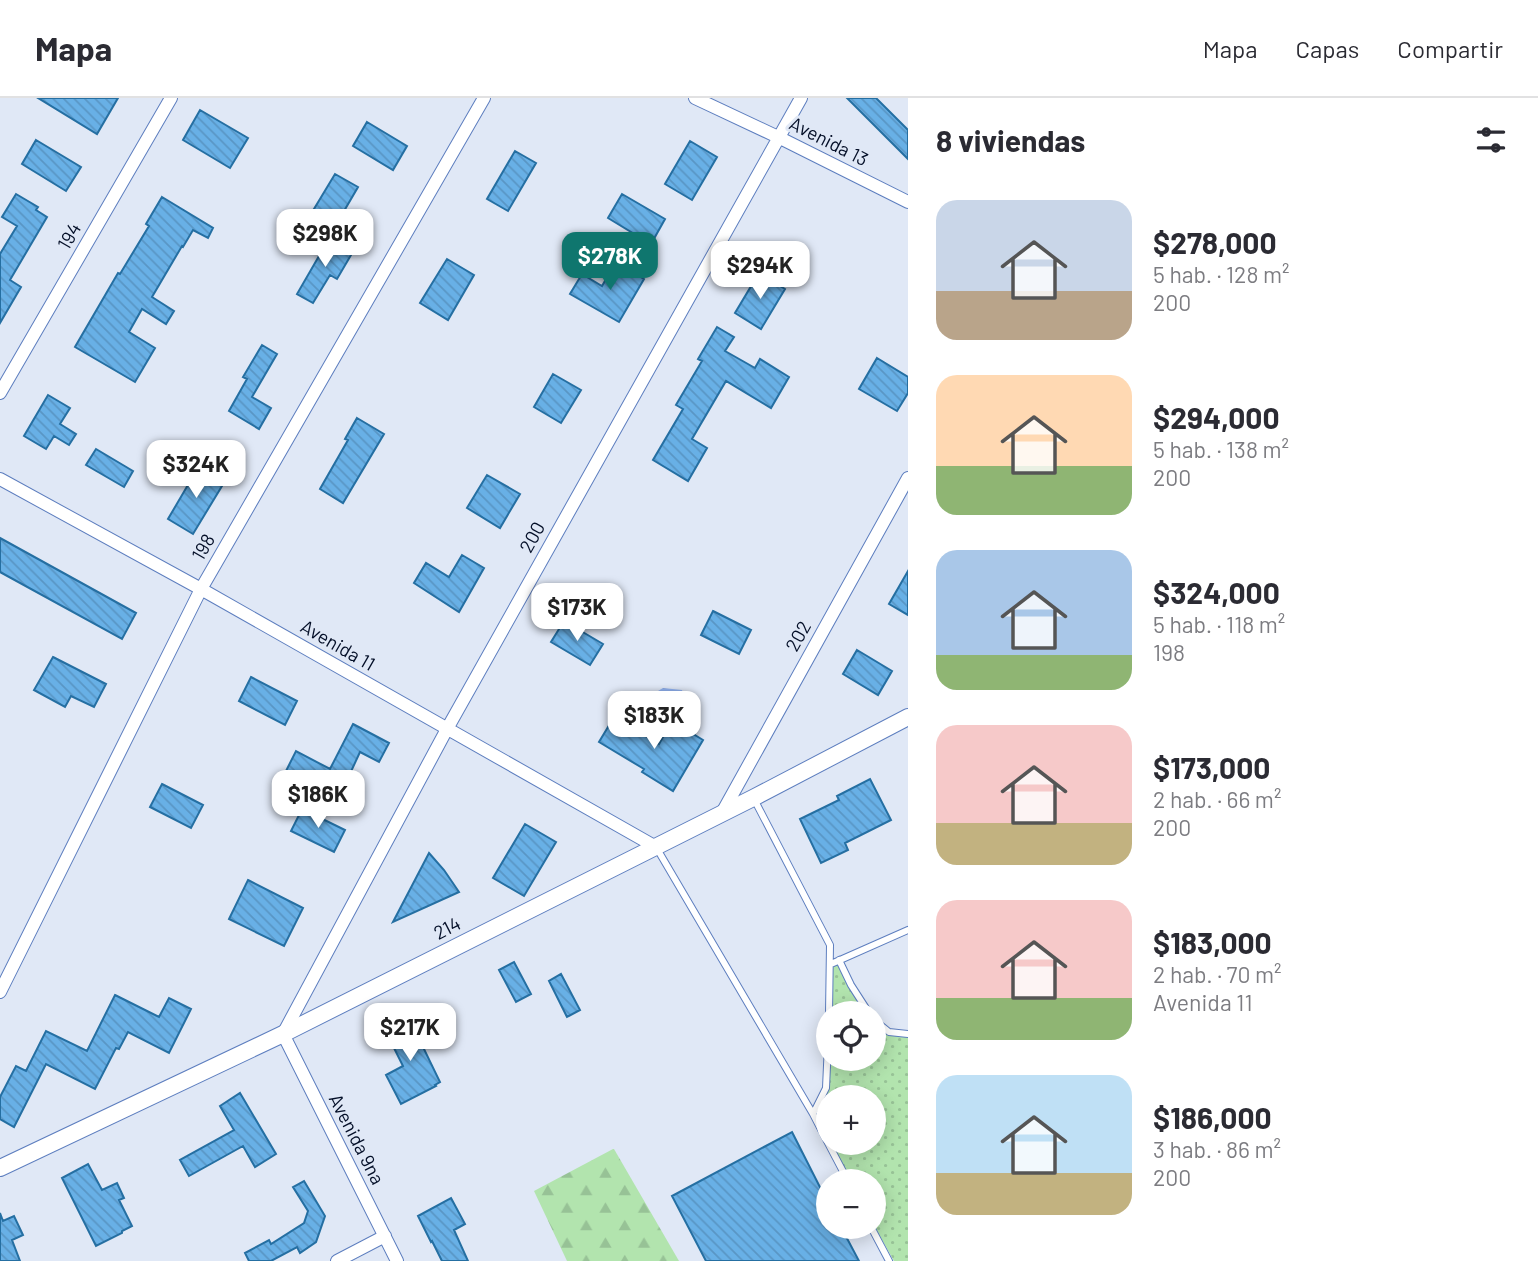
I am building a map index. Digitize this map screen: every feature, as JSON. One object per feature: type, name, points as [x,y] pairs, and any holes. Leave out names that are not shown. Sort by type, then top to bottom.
[{"type":"street","name":"194","points":[[0,393],[171,98]]},
{"type":"street","name":"198","points":[[0,992],[201,589],[484,98]]},
{"type":"street","name":"Avenida 13","points":[[695,98],[908,202]]},
{"type":"street","name":"200","points":[[282,1034],[447,729],[801,98]]},
{"type":"street","name":"202","points":[[722,813],[908,478]]},
{"type":"street","name":"Avenida 11","points":[[0,479],[201,589],[656,846]]},
{"type":"street","name":"214","points":[[0,1168],[282,1034],[908,718]]},
{"type":"street","name":"Avenida 9na","points":[[282,1034],[397,1261]]},
{"type":"street","points":[[337,1261],[385,1237]]},
{"type":"lane","points":[[753,798],[830,945],[829,1001]]},
{"type":"lane","points":[[656,846],[816,1120]]},
{"type":"lane","points":[[831,964],[908,930]]},
{"type":"lane","points":[[839,960],[861,1001]]},
{"type":"lane","points":[[886,1030],[908,1034]]},
{"type":"lane","points":[[813,1114],[826,1088],[827,1071]]},
{"type":"lane","points":[[877,1239],[889,1261]]},
{"type":"green space","points":[[839,960],[862,1001],[829,1001],[831,964]]},
{"type":"green space","points":[[886,1030],[908,1034],[908,1261],[894,1261],[882,1239],[886,1239],[886,1169],[843,1169],[836,1155],[886,1155],[886,1085],[826,1085],[827,1071],[886,1071]]},
{"type":"green space","points":[[614,1149],[679,1261],[567,1261],[534,1191]]},
{"type":"water","points":[[663,688],[682,690],[684,697],[679,703],[659,710],[648,703],[653,694]]},
{"type":"building","points":[[38,98],[118,98],[97,134]]},
{"type":"building","points":[[847,98],[876,98],[908,130],[908,159]]},
{"type":"building","points":[[200,110],[248,138],[230,168],[183,140]]},
{"type":"building","points":[[367,122],[407,146],[393,170],[353,146]]},
{"type":"building","points":[[36,140],[81,167],[66,191],[22,164]]},
{"type":"building","points":[[690,141],[717,157],[692,200],[665,184]]},
{"type":"building","points":[[515,151],[536,163],[508,211],[487,199]]},
{"type":"building","points":[[335,174],[358,187],[337,223],[314,209]]},
{"type":"building","points":[[16,194],[38,207],[36,210],[47,217],[10,280],[21,287],[0,323],[0,254],[17,226],[2,217]]},
{"type":"building","points":[[622,194],[665,219],[651,244],[608,218]]},
{"type":"building","points":[[162,197],[213,228],[208,238],[193,230],[152,297],[174,311],[166,324],[142,309],[129,332],[155,348],[135,382],[75,347],[149,226],[146,224]]},
{"type":"building","points":[[330,237],[346,247],[344,250],[351,255],[337,279],[330,275],[313,303],[297,294]]},
{"type":"building","points":[[447,259],[474,275],[448,320],[420,303]]},
{"type":"building","points":[[616,262],[644,279],[619,322],[570,294],[582,274],[602,286]]},
{"type":"building","points":[[759,273],[785,289],[761,329],[735,313]]},
{"type":"building","points":[[717,327],[734,337],[725,351],[755,368],[760,359],[789,377],[771,408],[726,381],[692,439],[707,448],[688,481],[653,460],[683,409],[676,405],[702,361],[698,359]]},
{"type":"building","points":[[262,345],[277,354],[252,397],[271,408],[259,429],[229,411],[247,379],[243,377]]},
{"type":"building","points":[[877,358],[908,377],[908,393],[897,411],[859,389]]},
{"type":"building","points":[[553,374],[581,390],[561,423],[534,407]]},
{"type":"building","points":[[48,395],[70,408],[60,424],[76,434],[69,445],[54,436],[46,449],[24,436]]},
{"type":"building","points":[[357,418],[384,434],[343,503],[320,489],[348,440],[345,439]]},
{"type":"building","points":[[96,449],[133,471],[124,487],[86,465]]},
{"type":"building","points":[[199,466],[225,481],[193,534],[168,519]]},
{"type":"building","points":[[487,475],[520,494],[500,528],[467,508]]},
{"type":"building","points":[[0,538],[136,613],[122,639],[0,572]]},
{"type":"building","points":[[462,555],[484,568],[459,612],[414,583],[426,563],[449,577]]},
{"type":"building","points":[[908,571],[908,615],[889,604]]},
{"type":"building","points":[[713,611],[751,630],[739,654],[701,635]]},
{"type":"building","points":[[564,621],[603,644],[590,665],[551,642]]},
{"type":"building","points":[[857,650],[892,671],[878,695],[843,674]]},
{"type":"building","points":[[53,657],[106,684],[94,707],[71,696],[65,707],[34,690]]},
{"type":"building","points":[[251,677],[297,701],[285,725],[239,701]]},
{"type":"building","points":[[614,717],[659,744],[672,721],[703,740],[673,791],[642,772],[644,769],[599,742]]},
{"type":"building","points":[[353,724],[389,743],[379,762],[360,752],[348,778],[362,785],[352,804],[286,771],[296,751],[330,769]]},
{"type":"building","points":[[870,779],[891,820],[845,843],[848,850],[821,863],[800,819],[839,800],[837,796]]},
{"type":"building","points":[[162,784],[203,805],[191,828],[150,807]]},
{"type":"building","points":[[302,809],[345,830],[334,852],[291,831]]},
{"type":"building","points":[[525,824],[556,842],[524,896],[493,878]]},
{"type":"building","points":[[429,853],[459,892],[393,922]]},
{"type":"building","points":[[248,880],[303,908],[284,946],[229,919]]},
{"type":"building","points":[[514,962],[531,994],[516,1002],[499,970]]},
{"type":"building","points":[[561,974],[580,1010],[567,1017],[549,981]]},
{"type":"building","points":[[115,995],[159,1017],[169,998],[191,1009],[169,1053],[128,1032],[119,1049],[116,1048],[95,1089],[46,1064],[14,1127],[0,1119],[0,1097],[16,1066],[26,1071],[46,1031],[87,1051]]},
{"type":"building","points":[[408,1016],[440,1082],[401,1104],[386,1075],[403,1066],[384,1028]]},
{"type":"building","points":[[240,1093],[276,1154],[255,1167],[243,1146],[189,1176],[180,1160],[234,1130],[220,1106]]},
{"type":"building","points":[[792,1132],[816,1179],[816,1239],[847,1239],[859,1261],[706,1261],[672,1196]]},
{"type":"building","points":[[88,1164],[102,1190],[117,1183],[124,1198],[119,1200],[132,1226],[96,1246],[62,1178]]},
{"type":"building","points":[[304,1181],[325,1216],[316,1242],[300,1253],[297,1247],[271,1261],[249,1261],[245,1253],[269,1240],[271,1244],[304,1223],[308,1211],[293,1187]]},
{"type":"building","points":[[451,1198],[465,1224],[454,1230],[468,1261],[442,1261],[418,1216]]},
{"type":"building","points":[[0,1213],[3,1221],[14,1216],[23,1235],[12,1240],[20,1261],[0,1261]]}]
